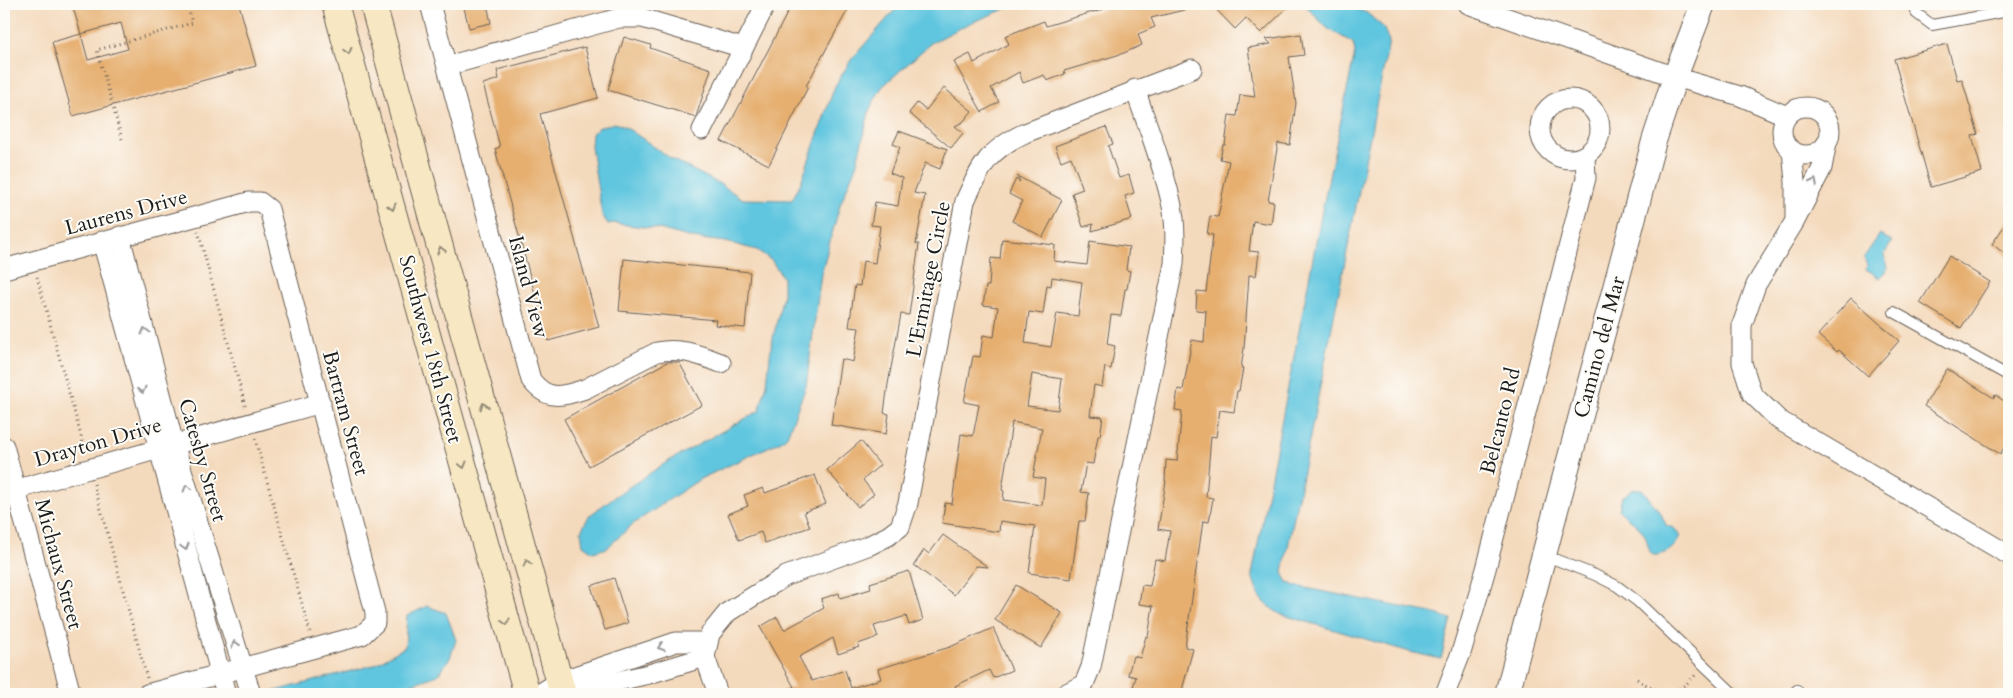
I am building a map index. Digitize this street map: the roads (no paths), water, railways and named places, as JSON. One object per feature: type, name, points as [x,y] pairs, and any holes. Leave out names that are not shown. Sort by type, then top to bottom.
[{"type":"main road","name":"Southwest 18th Street","points":[[335,4],[526,694]]},
{"type":"main road","name":"Southwest 18th Street","points":[[373,4],[557,692]]},
{"type":"street","name":"Island View","points":[[430,4],[531,380],[538,389],[548,395],[561,396],[573,393],[657,352],[668,349],[693,353],[721,363]]},
{"type":"street","points":[[702,130],[766,4]]},
{"type":"street","points":[[1468,4],[1675,77],[1740,96],[1787,116]]},
{"type":"street","name":"Camino del Mar","points":[[1507,694],[1654,141],[1675,77],[1704,4]]},
{"type":"street","points":[[446,66],[620,18],[631,17],[642,18],[744,48]]},
{"type":"street","name":"L'Ermitage Circle","points":[[707,649],[710,634],[728,612],[768,586],[786,576],[870,545],[888,536],[900,527],[908,503],[965,202],[979,171],[988,157],[1014,138],[1135,89],[1192,69]]},
{"type":"street","points":[[1065,694],[1084,684],[1091,668],[1174,264],[1175,236],[1172,208],[1166,181],[1135,89]]},
{"type":"street","points":[[1795,221],[1795,182],[1792,150],[1784,139],[1782,131],[1787,116],[1800,108],[1816,109],[1827,120],[1829,127],[1822,168],[1795,221],[1756,285],[1742,325],[1742,363],[1752,394],[1780,420],[2009,555]]},
{"type":"street","points":[[1792,150],[1804,155],[1811,154],[1823,148],[1827,142]]},
{"type":"street","name":"Belcanto Rd","points":[[1444,694],[1461,653],[1486,569],[1586,178],[1585,156]]},
{"type":"street","name":"Laurens Drive","points":[[4,269],[249,202],[260,202]]},
{"type":"street","name":"Bartram Street","points":[[242,667],[362,635],[375,623],[375,612],[269,209],[260,202]]},
{"type":"street","name":"Catesby Street","points":[[111,239],[166,446],[226,694]]},
{"type":"street","name":"Drayton Drive","points":[[10,491],[320,402]]},
{"type":"street","name":"Michaux Street","points":[[4,446],[10,491],[71,694]]},
{"type":"street","name":"Catesby Street","points":[[166,446],[250,692]]},
{"type":"street","points":[[557,692],[658,672],[707,649],[718,694]]},
{"type":"street","points":[[147,694],[242,667]]},
{"type":"lane","points":[[1913,4],[1916,13],[1932,25],[2009,11]]},
{"type":"lane","points":[[1894,312],[2009,376]]},
{"type":"lane","points":[[1544,555],[1595,575],[1617,586],[1637,601],[1734,694]]},
{"type":"water","points":[[900,4],[1017,4],[968,24],[931,43],[882,87],[870,108],[856,166],[840,205],[821,274],[806,386],[787,436],[781,441],[700,479],[633,524],[607,548],[593,552],[583,545],[581,531],[589,516],[667,462],[759,411],[767,384],[771,347],[783,295],[783,278],[772,261],[757,250],[726,242],[692,238],[659,229],[608,224],[602,215],[591,147],[592,133],[600,127],[615,123],[627,128],[673,160],[720,184],[743,199],[792,200],[801,182],[835,86],[851,60]]},
{"type":"water","points":[[1304,4],[1344,4],[1367,13],[1383,27],[1389,41],[1283,572],[1286,581],[1295,586],[1432,613],[1451,619],[1441,659],[1410,652],[1280,614],[1261,598],[1252,575],[1321,216],[1355,52],[1353,43],[1327,28]]},
{"type":"water","points":[[1880,234],[1892,242],[1884,255],[1888,267],[1880,278],[1866,269],[1864,257]]},
{"type":"water","points":[[1634,489],[1642,489],[1661,514],[1666,525],[1675,529],[1680,537],[1675,545],[1665,553],[1652,555],[1643,532],[1619,510],[1622,497]]},
{"type":"water","points":[[427,606],[446,613],[456,640],[450,658],[438,675],[382,694],[264,694],[374,665],[405,647],[407,616]]}]
